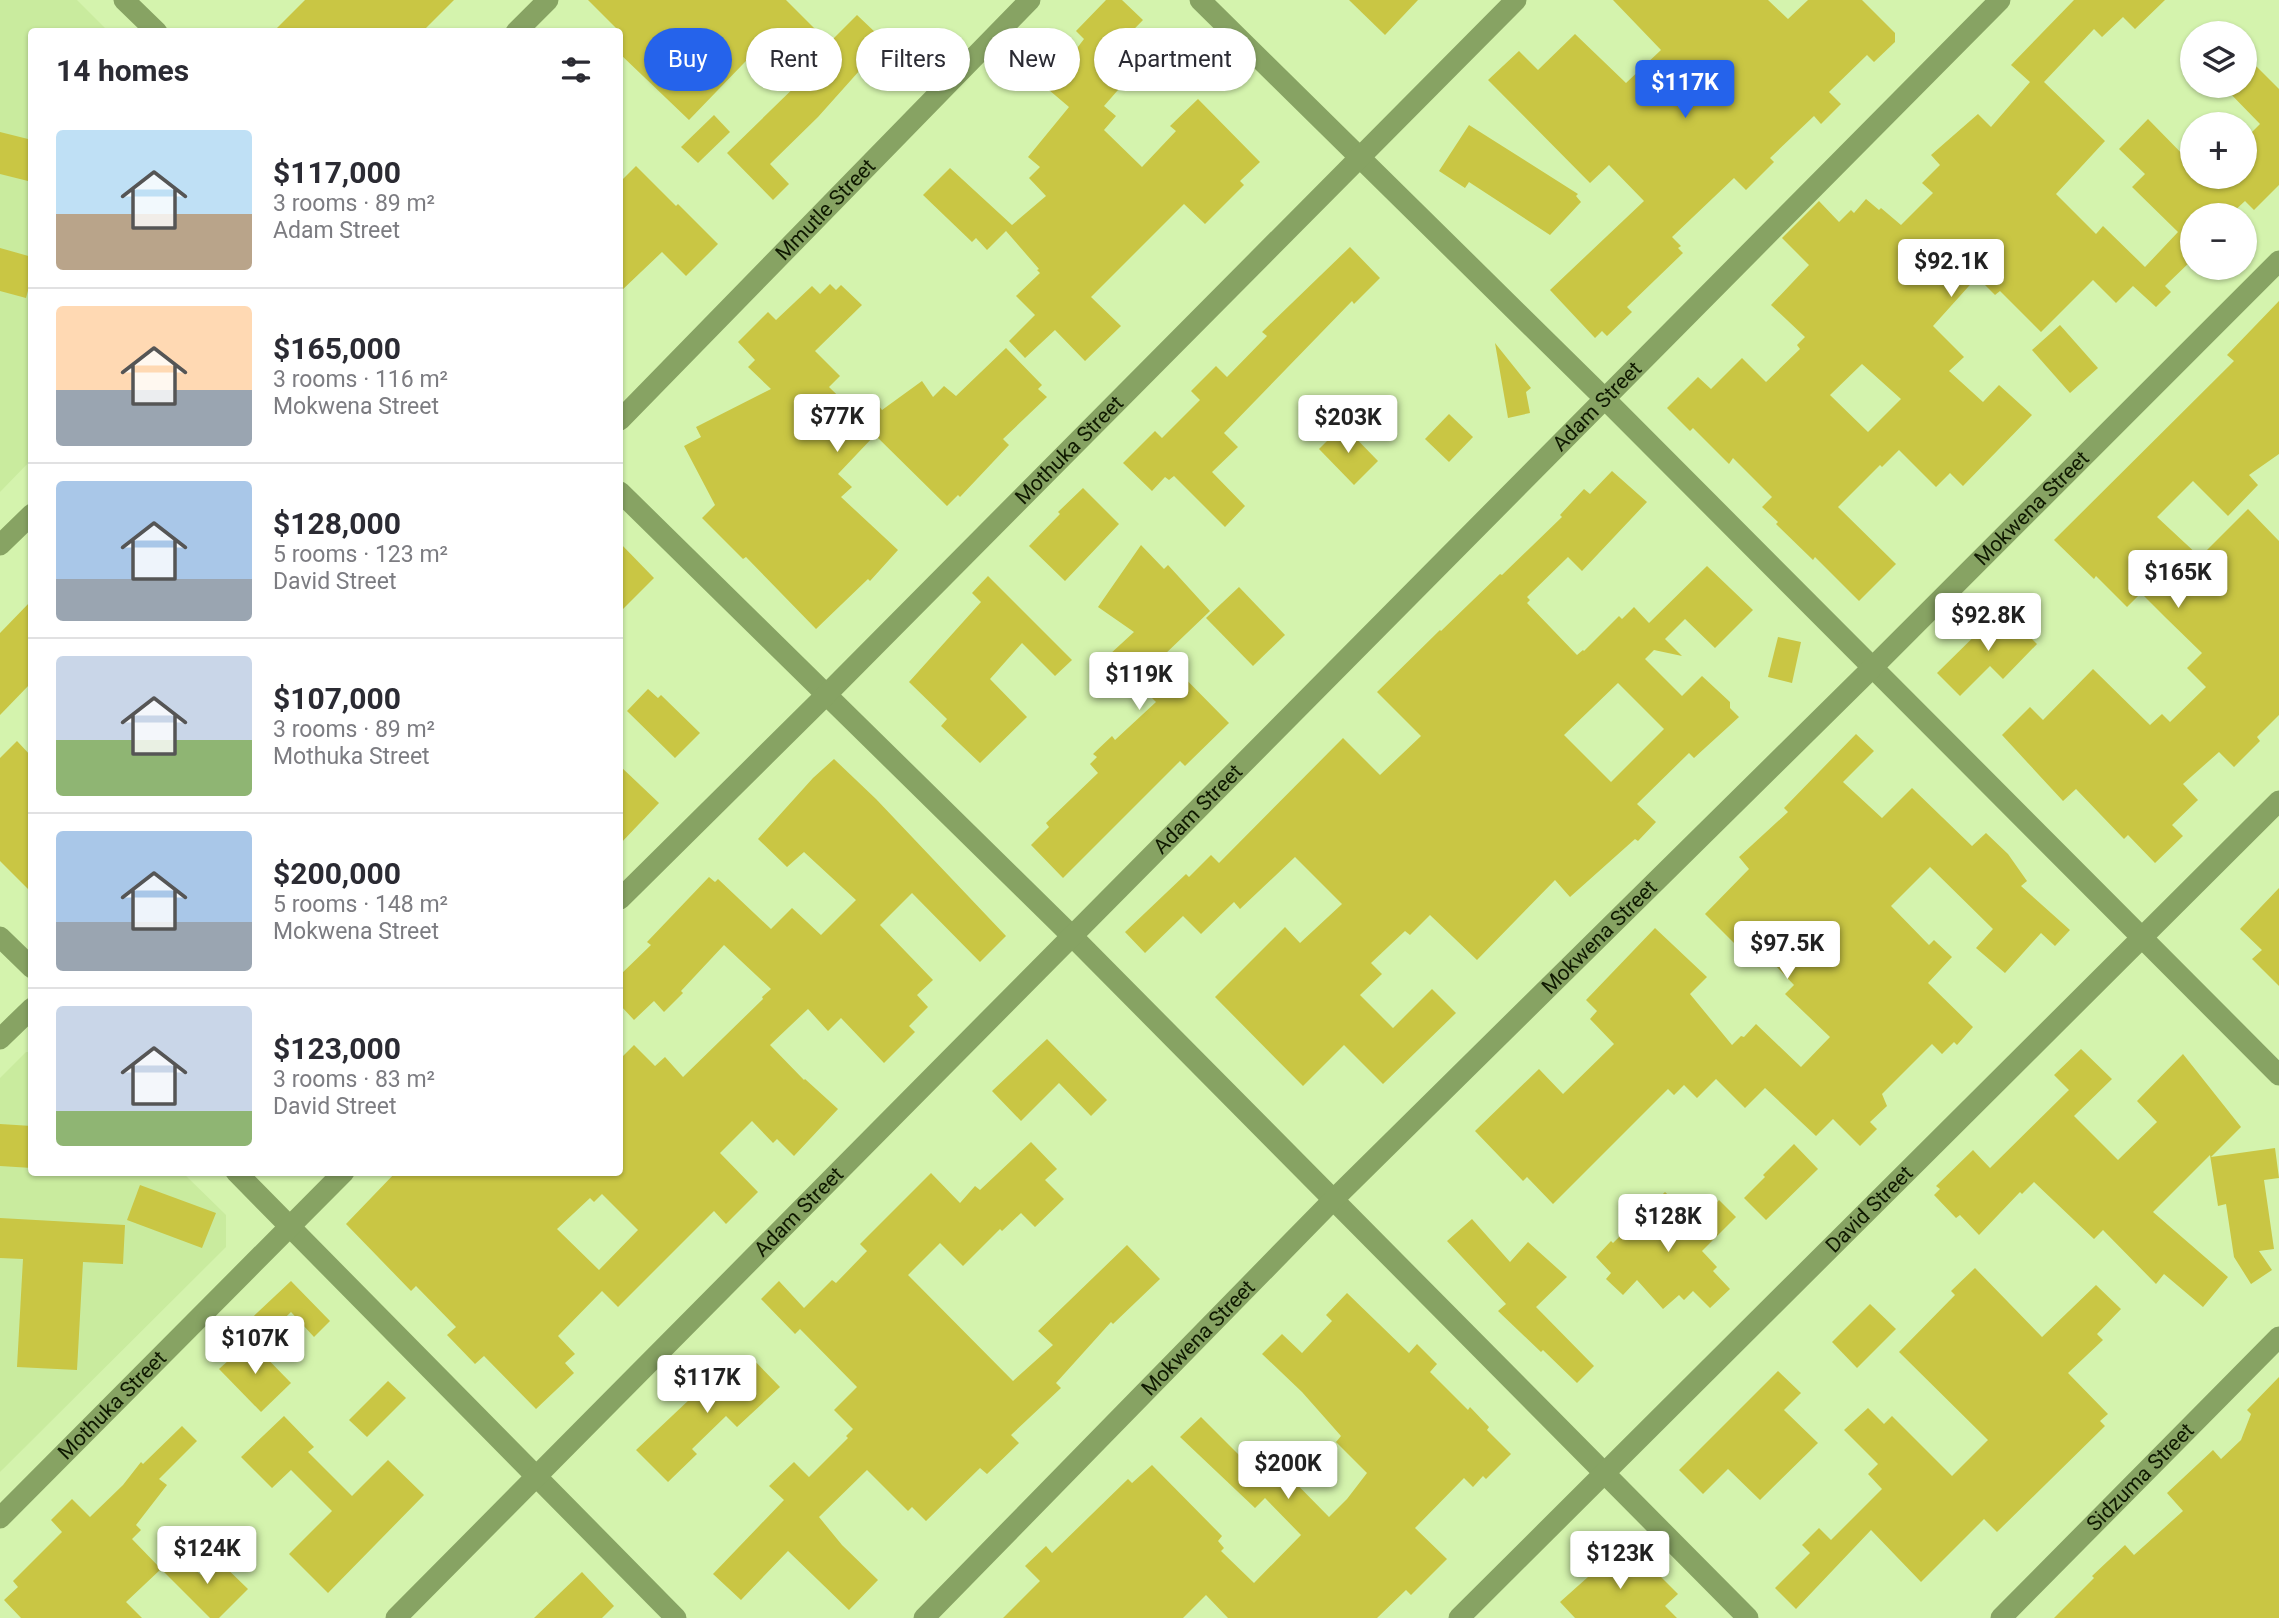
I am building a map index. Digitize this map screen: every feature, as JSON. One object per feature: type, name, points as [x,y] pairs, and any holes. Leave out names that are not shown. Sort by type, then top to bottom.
[{"type":"street","points":[[124,0],[153,28]]},
{"type":"street","points":[[520,28],[548,0]]},
{"type":"street","name":"Mmutle Street","points":[[623,417],[1030,0]]},
{"type":"street","points":[[1200,0],[1604,398],[2279,1075]]},
{"type":"street","name":"Mothuka Street","points":[[623,896],[1517,0]]},
{"type":"street","name":"Adam Street","points":[[396,1618],[2000,0]]},
{"type":"street","name":"Mokwena Street","points":[[924,1618],[1333,1200],[1872,668],[2279,261]]},
{"type":"street","points":[[623,495],[1073,937],[1748,1618]]},
{"type":"street","points":[[0,545],[28,518]]},
{"type":"street","name":"David Street","points":[[1459,1618],[2279,802]]},
{"type":"street","points":[[0,937],[28,964]]},
{"type":"street","points":[[0,1039],[28,1012]]},
{"type":"street","points":[[240,1176],[676,1618]]},
{"type":"street","name":"Mothuka Street","points":[[0,1518],[340,1176]]},
{"type":"street","name":"Sidzuma Street","points":[[2001,1618],[2279,1337]]},
{"type":"shaded area","points":[[0,0],[77,0],[105,28],[28,28],[28,463],[0,492]]},
{"type":"shaded area","points":[[28,1052],[28,1176],[186,1176],[226,1215],[226,1247],[0,1472],[0,1078]]},
{"type":"building","points":[[305,0],[454,0],[426,28],[277,28]]},
{"type":"building","points":[[588,0],[786,0],[814,28],[746,28],[746,61],[732,75],[732,28],[644,28],[644,77],[623,57],[623,28],[616,28]]},
{"type":"building","points":[[1106,0],[1122,0],[1143,20],[1135,28],[1094,28],[1094,91],[1117,91],[1104,106],[1116,116],[1104,130],[1142,167],[1176,131],[1170,126],[1198,99],[1260,162],[1240,181],[1244,185],[1205,224],[1184,204],[1091,297],[1121,326],[1085,361],[1055,330],[1025,358],[1009,341],[1035,315],[1016,296],[1040,273],[1037,270],[1039,269],[1006,231],[987,250],[976,238],[972,242],[923,195],[950,168],[1012,225],[1046,196],[1029,178],[1040,167],[1028,157],[1069,107],[1050,91],[1080,91],[1080,44],[1084,39],[1079,28]]},
{"type":"building","points":[[1349,0],[1418,0],[1385,35]]},
{"type":"building","points":[[1613,0],[1768,0],[1788,19],[1808,0],[1862,0],[1895,33],[1895,42],[1874,62],[1867,55],[1829,92],[1841,104],[1821,124],[1814,116],[1770,158],[1774,162],[1746,190],[1734,178],[1672,237],[1681,246],[1678,248],[1683,253],[1627,307],[1632,312],[1607,336],[1602,331],[1595,338],[1550,290],[1644,201],[1609,165],[1590,183],[1488,80],[1519,51],[1538,70],[1575,34],[1626,83],[1661,50]]},
{"type":"building","points":[[2074,0],[2165,0],[2135,29],[2123,17],[2102,37],[2094,29],[2044,82],[2105,141],[2056,194],[2096,234],[2103,226],[2145,267],[2178,232],[2132,187],[2145,174],[2119,149],[2148,119],[2180,152],[2180,189],[2257,189],[2257,127],[2260,124],[2257,121],[2257,112],[2248,112],[2235,98],[2257,98],[2257,67],[2279,89],[2279,185],[2257,207],[2257,203],[2245,201],[2180,203],[2180,272],[2165,286],[2171,292],[2156,307],[2133,286],[2116,303],[2093,280],[2041,332],[2000,291],[1995,295],[1977,277],[1933,326],[1964,357],[1949,371],[1983,402],[1999,385],[2032,415],[1963,486],[1950,473],[1936,487],[1899,450],[1838,507],[1896,564],[1859,601],[1815,557],[1813,560],[1776,524],[1778,522],[1762,507],[1772,497],[1733,458],[1729,464],[1693,428],[1690,431],[1667,408],[1698,377],[1711,389],[1742,358],[1766,382],[1800,349],[1797,345],[1805,337],[1771,305],[1809,265],[1782,238],[1819,201],[1839,222],[1851,210],[1854,213],[1866,199],[1901,225],[1933,193],[1922,183],[1940,165],[1931,155],[1978,114],[1991,127],[2030,82],[2011,65]],"holes":[[[1862,364],[1901,399],[1868,432],[1830,395]]]},
{"type":"building","points":[[857,15],[871,28],[856,28],[856,74],[842,90],[842,30]]},
{"type":"building","points":[[659,91],[717,91],[689,120]]},
{"type":"building","points":[[791,91],[841,91],[770,164],[789,184],[773,200],[727,153]]},
{"type":"building","points":[[714,115],[730,132],[698,163],[681,147]]},
{"type":"building","points":[[1469,125],[1578,194],[1576,196],[1581,202],[1550,235],[1469,182],[1465,188],[1439,171]]},
{"type":"building","points":[[0,132],[28,139],[28,181],[0,174]]},
{"type":"building","points":[[636,166],[718,244],[686,276],[662,252],[623,289],[623,179]]},
{"type":"building","points":[[1350,247],[1380,278],[1354,304],[1352,301],[1224,433],[1238,447],[1212,472],[1245,506],[1225,527],[1174,476],[1169,480],[1165,477],[1152,491],[1123,463],[1155,431],[1162,438],[1200,400],[1191,391],[1216,366],[1227,377],[1267,336],[1262,332]]},
{"type":"building","points":[[0,248],[28,256],[26,298],[0,291]]},
{"type":"building","points":[[830,284],[836,290],[841,285],[862,305],[815,351],[840,376],[829,387],[863,420],[878,405],[882,410],[922,381],[933,397],[944,386],[956,396],[1006,348],[1042,385],[1038,389],[1047,397],[1003,439],[1009,445],[960,497],[958,495],[947,506],[875,435],[838,474],[852,487],[841,497],[898,550],[870,581],[868,579],[816,629],[746,557],[743,559],[702,518],[715,505],[684,446],[701,437],[696,427],[771,389],[748,367],[755,360],[738,342],[768,312],[776,320],[812,286],[820,294]]},
{"type":"building","points":[[2279,301],[2279,454],[2249,475],[2258,485],[2228,516],[2193,481],[2157,517],[2200,557],[2248,509],[2279,541],[2279,715],[2257,737],[2260,741],[2234,767],[2219,752],[2183,784],[2198,800],[2172,825],[2183,836],[2155,863],[2128,835],[2124,839],[2076,789],[2063,801],[2002,735],[2030,707],[2043,720],[2093,669],[2150,725],[2162,714],[2170,722],[2206,687],[2187,668],[2202,653],[2141,593],[2127,607],[2054,540],[2234,361],[2227,355]]},
{"type":"building","points":[[2060,325],[2098,368],[2070,393],[2032,350]]},
{"type":"building","points":[[1495,343],[1531,388],[1526,392],[1530,413],[1508,418]]},
{"type":"building","points":[[1449,414],[1473,437],[1449,462],[1425,439]]},
{"type":"building","points":[[1343,425],[1378,461],[1354,485],[1319,449]]},
{"type":"building","points":[[1612,471],[1647,502],[1582,571],[1568,557],[1527,597],[1530,600],[1527,603],[1577,655],[1619,616],[1622,619],[1634,607],[1649,623],[1707,566],[1753,610],[1715,648],[1685,619],[1665,639],[1682,656],[1654,650],[1645,659],[1682,696],[1702,676],[1730,702],[1730,708],[1739,717],[1694,758],[1689,753],[1637,804],[1656,822],[1638,841],[1635,839],[1570,897],[1555,880],[1477,960],[1430,915],[1410,935],[1405,931],[1371,963],[1382,974],[1360,995],[1393,1028],[1432,989],[1456,1013],[1383,1084],[1344,1045],[1303,1086],[1215,997],[1285,927],[1300,943],[1342,904],[1295,857],[1240,909],[1234,902],[1201,934],[1183,916],[1145,953],[1125,932],[1186,874],[1189,877],[1211,855],[1219,863],[1343,738],[1380,775],[1421,736],[1377,692],[1562,517],[1560,515],[1584,489],[1590,494]],"holes":[[[1618,683],[1664,729],[1611,782],[1564,735]]]},
{"type":"building","points":[[1083,488],[1119,524],[1065,581],[1029,546]]},
{"type":"building","points":[[1141,545],[1164,569],[1168,565],[1210,611],[1163,656],[1229,723],[1185,766],[1180,761],[1063,878],[1031,845],[1049,827],[1046,823],[1098,773],[1090,764],[1097,757],[1093,754],[1112,736],[1115,740],[1156,702],[1109,655],[1134,632],[1098,607]]},
{"type":"building","points":[[623,546],[654,578],[623,609]]},
{"type":"building","points":[[988,576],[1072,660],[1055,676],[1022,643],[990,679],[1027,717],[980,763],[941,726],[947,719],[909,682],[981,602],[972,593]]},
{"type":"building","points":[[1239,587],[1285,635],[1253,666],[1206,618]]},
{"type":"building","points":[[28,604],[28,686],[0,715],[0,633]]},
{"type":"building","points":[[2002,609],[2037,644],[2003,679],[1990,666],[1960,696],[1937,673]]},
{"type":"building","points":[[1778,637],[1801,642],[1792,683],[1768,677]]},
{"type":"building","points":[[648,689],[658,698],[661,695],[700,733],[675,758],[627,711]]},
{"type":"building","points":[[1856,734],[1874,751],[1843,782],[1882,818],[1912,788],[1972,846],[1986,833],[2008,854],[2027,881],[2021,886],[2070,930],[2055,946],[2041,933],[2005,973],[1976,948],[1993,929],[1930,867],[1891,906],[1929,945],[1934,940],[1952,957],[1928,983],[1973,1027],[1957,1045],[1954,1042],[1942,1054],[1932,1044],[1882,1094],[1887,1106],[1870,1122],[1877,1129],[1860,1146],[1833,1119],[1816,1136],[1765,1088],[1745,1108],[1716,1079],[1697,1098],[1684,1085],[1674,1095],[1668,1089],[1553,1204],[1527,1177],[1523,1181],[1475,1131],[1539,1069],[1563,1094],[1614,1044],[1590,1019],[1597,1011],[1586,1000],[1655,928],[1707,977],[1690,994],[1732,1045],[1756,1024],[1801,1067],[1830,1037],[1785,994],[1794,985],[1753,942],[1743,952],[1705,914],[1749,869],[1739,857],[1788,812],[1784,808]]},
{"type":"building","points":[[17,741],[28,753],[28,889],[0,861],[0,758]]},
{"type":"building","points":[[834,759],[876,799],[1006,936],[980,962],[912,893],[880,925],[933,980],[917,995],[928,1007],[909,1026],[915,1032],[884,1063],[841,1018],[828,1031],[808,1009],[770,1045],[804,1080],[838,1109],[794,1156],[777,1139],[773,1143],[752,1121],[720,1153],[758,1192],[726,1224],[714,1211],[618,1307],[602,1291],[558,1336],[575,1354],[565,1363],[574,1373],[536,1409],[484,1356],[475,1364],[447,1335],[456,1327],[416,1286],[411,1291],[346,1224],[392,1176],[623,1176],[623,1056],[634,1045],[655,1066],[665,1057],[683,1077],[771,989],[724,945],[664,1012],[654,1001],[634,1020],[623,1008],[623,972],[651,945],[647,942],[709,877],[715,882],[718,879],[771,929],[792,908],[821,935],[856,900],[804,852],[787,867],[758,839],[813,778]],"holes":[[[602,1194],[638,1230],[599,1270],[557,1229],[590,1198],[594,1202]]]},
{"type":"building","points":[[623,769],[659,803],[623,841]]},
{"type":"building","points":[[2279,888],[2279,986],[2252,959],[2262,950],[2240,929]]},
{"type":"building","points":[[1047,1039],[1107,1100],[1091,1116],[1059,1083],[1021,1121],[992,1091]]},
{"type":"building","points":[[2081,1049],[2112,1079],[2074,1116],[2118,1160],[2157,1122],[2137,1101],[2183,1054],[2241,1127],[2211,1157],[2275,1148],[2279,1178],[2264,1180],[2274,1249],[2259,1251],[2272,1270],[2251,1284],[2234,1257],[2226,1204],[2218,1206],[2210,1155],[2153,1212],[2228,1277],[2203,1307],[2164,1274],[2156,1284],[2103,1230],[2094,1239],[2034,1182],[2022,1194],[2020,1192],[1979,1235],[1960,1215],[1956,1218],[1934,1195],[1940,1189],[1936,1186],[1973,1150],[1990,1168],[2069,1090],[2054,1075]]},
{"type":"building","points":[[0,1124],[28,1126],[28,1168],[0,1166]]},
{"type":"building","points":[[1031,1142],[1057,1169],[1045,1180],[1064,1199],[1035,1227],[1021,1213],[1002,1231],[1000,1229],[963,1266],[940,1243],[908,1275],[1013,1381],[1053,1345],[1038,1331],[1127,1245],[1160,1279],[1113,1324],[1111,1322],[1056,1383],[1061,1388],[1011,1435],[1019,1443],[987,1474],[980,1468],[926,1521],[912,1507],[908,1511],[867,1470],[819,1517],[842,1545],[878,1580],[849,1610],[788,1551],[741,1600],[713,1574],[784,1500],[769,1486],[794,1462],[809,1477],[848,1438],[846,1436],[853,1429],[834,1410],[857,1387],[800,1329],[795,1334],[761,1299],[779,1281],[804,1308],[832,1280],[836,1283],[867,1251],[860,1244],[931,1173],[960,1203],[975,1186],[980,1190]]},
{"type":"building","points":[[1794,1144],[1818,1169],[1766,1220],[1744,1198]]},
{"type":"building","points":[[140,1185],[216,1213],[202,1248],[127,1220]]},
{"type":"building","points":[[1665,1192],[1697,1223],[1719,1200],[1736,1217],[1702,1251],[1717,1267],[1713,1271],[1730,1289],[1710,1308],[1693,1291],[1684,1300],[1679,1295],[1663,1309],[1637,1280],[1623,1295],[1606,1279],[1611,1273],[1596,1257]]},
{"type":"building","points":[[0,1218],[125,1225],[123,1264],[83,1262],[77,1370],[17,1367],[23,1259],[0,1258]]},
{"type":"building","points":[[1472,1219],[1510,1262],[1528,1242],[1567,1277],[1536,1307],[1594,1366],[1577,1383],[1498,1311],[1506,1304],[1447,1241]]},
{"type":"building","points":[[1975,1268],[2042,1337],[2096,1285],[2121,1309],[2097,1334],[2103,1340],[2068,1373],[2108,1414],[2100,1421],[2105,1426],[1997,1532],[1984,1519],[1921,1582],[1871,1530],[1796,1609],[1775,1588],[1810,1553],[1802,1545],[1819,1528],[1831,1540],[1882,1489],[1868,1474],[1878,1464],[1844,1430],[1868,1408],[1884,1424],[1892,1416],[1952,1476],[1988,1440],[1899,1352],[1955,1295],[1951,1291]]},
{"type":"building","points":[[291,1281],[330,1321],[314,1337],[291,1312],[256,1346],[240,1329]]},
{"type":"building","points":[[1347,1293],[1409,1353],[1417,1344],[1437,1364],[1430,1372],[1468,1410],[1470,1407],[1489,1427],[1487,1430],[1511,1454],[1486,1479],[1483,1476],[1473,1487],[1464,1478],[1415,1528],[1447,1559],[1411,1595],[1406,1590],[1377,1618],[1228,1618],[1206,1595],[1183,1618],[1003,1618],[1040,1581],[1025,1566],[1046,1546],[1052,1553],[1128,1479],[1132,1483],[1152,1465],[1222,1536],[1218,1541],[1224,1548],[1221,1551],[1254,1583],[1301,1535],[1265,1498],[1255,1508],[1180,1437],[1201,1417],[1258,1474],[1273,1460],[1329,1517],[1367,1473],[1336,1442],[1341,1436],[1302,1392],[1262,1354],[1282,1334],[1302,1353],[1332,1321],[1326,1315]]},
{"type":"building","points":[[1870,1304],[1896,1329],[1857,1368],[1832,1342]]},
{"type":"building","points":[[250,1341],[291,1383],[261,1412],[219,1369]]},
{"type":"building","points":[[750,1356],[780,1387],[737,1427],[726,1416],[692,1449],[697,1454],[668,1482],[636,1450],[727,1364],[734,1371]]},
{"type":"building","points":[[1778,1371],[1801,1393],[1784,1410],[1818,1443],[1760,1500],[1728,1469],[1703,1494],[1679,1470]]},
{"type":"building","points":[[2279,1377],[2279,1618],[2054,1618],[2125,1545],[2134,1555],[2183,1511],[2167,1493],[2213,1450],[2221,1459],[2241,1440],[2251,1414],[2247,1410]]},
{"type":"building","points":[[388,1381],[406,1398],[367,1437],[349,1420]]},
{"type":"building","points":[[284,1416],[314,1447],[308,1452],[352,1496],[388,1460],[424,1495],[328,1593],[289,1554],[332,1511],[291,1470],[272,1488],[241,1457]]},
{"type":"building","points":[[182,1426],[197,1441],[159,1479],[167,1485],[136,1525],[141,1530],[132,1539],[161,1569],[126,1602],[142,1618],[21,1618],[4,1600],[18,1587],[13,1581],[62,1532],[51,1520],[72,1499],[90,1517],[123,1485],[141,1462],[143,1464]]},
{"type":"building","points":[[1634,1550],[1678,1594],[1665,1606],[1677,1618],[1575,1618],[1560,1602],[1588,1577],[1579,1567],[1596,1551],[1614,1570]]},
{"type":"building","points":[[180,1555],[201,1575],[217,1559],[248,1589],[219,1618],[210,1618],[163,1571]]},
{"type":"building","points":[[582,1572],[614,1606],[602,1618],[534,1618]]}]
